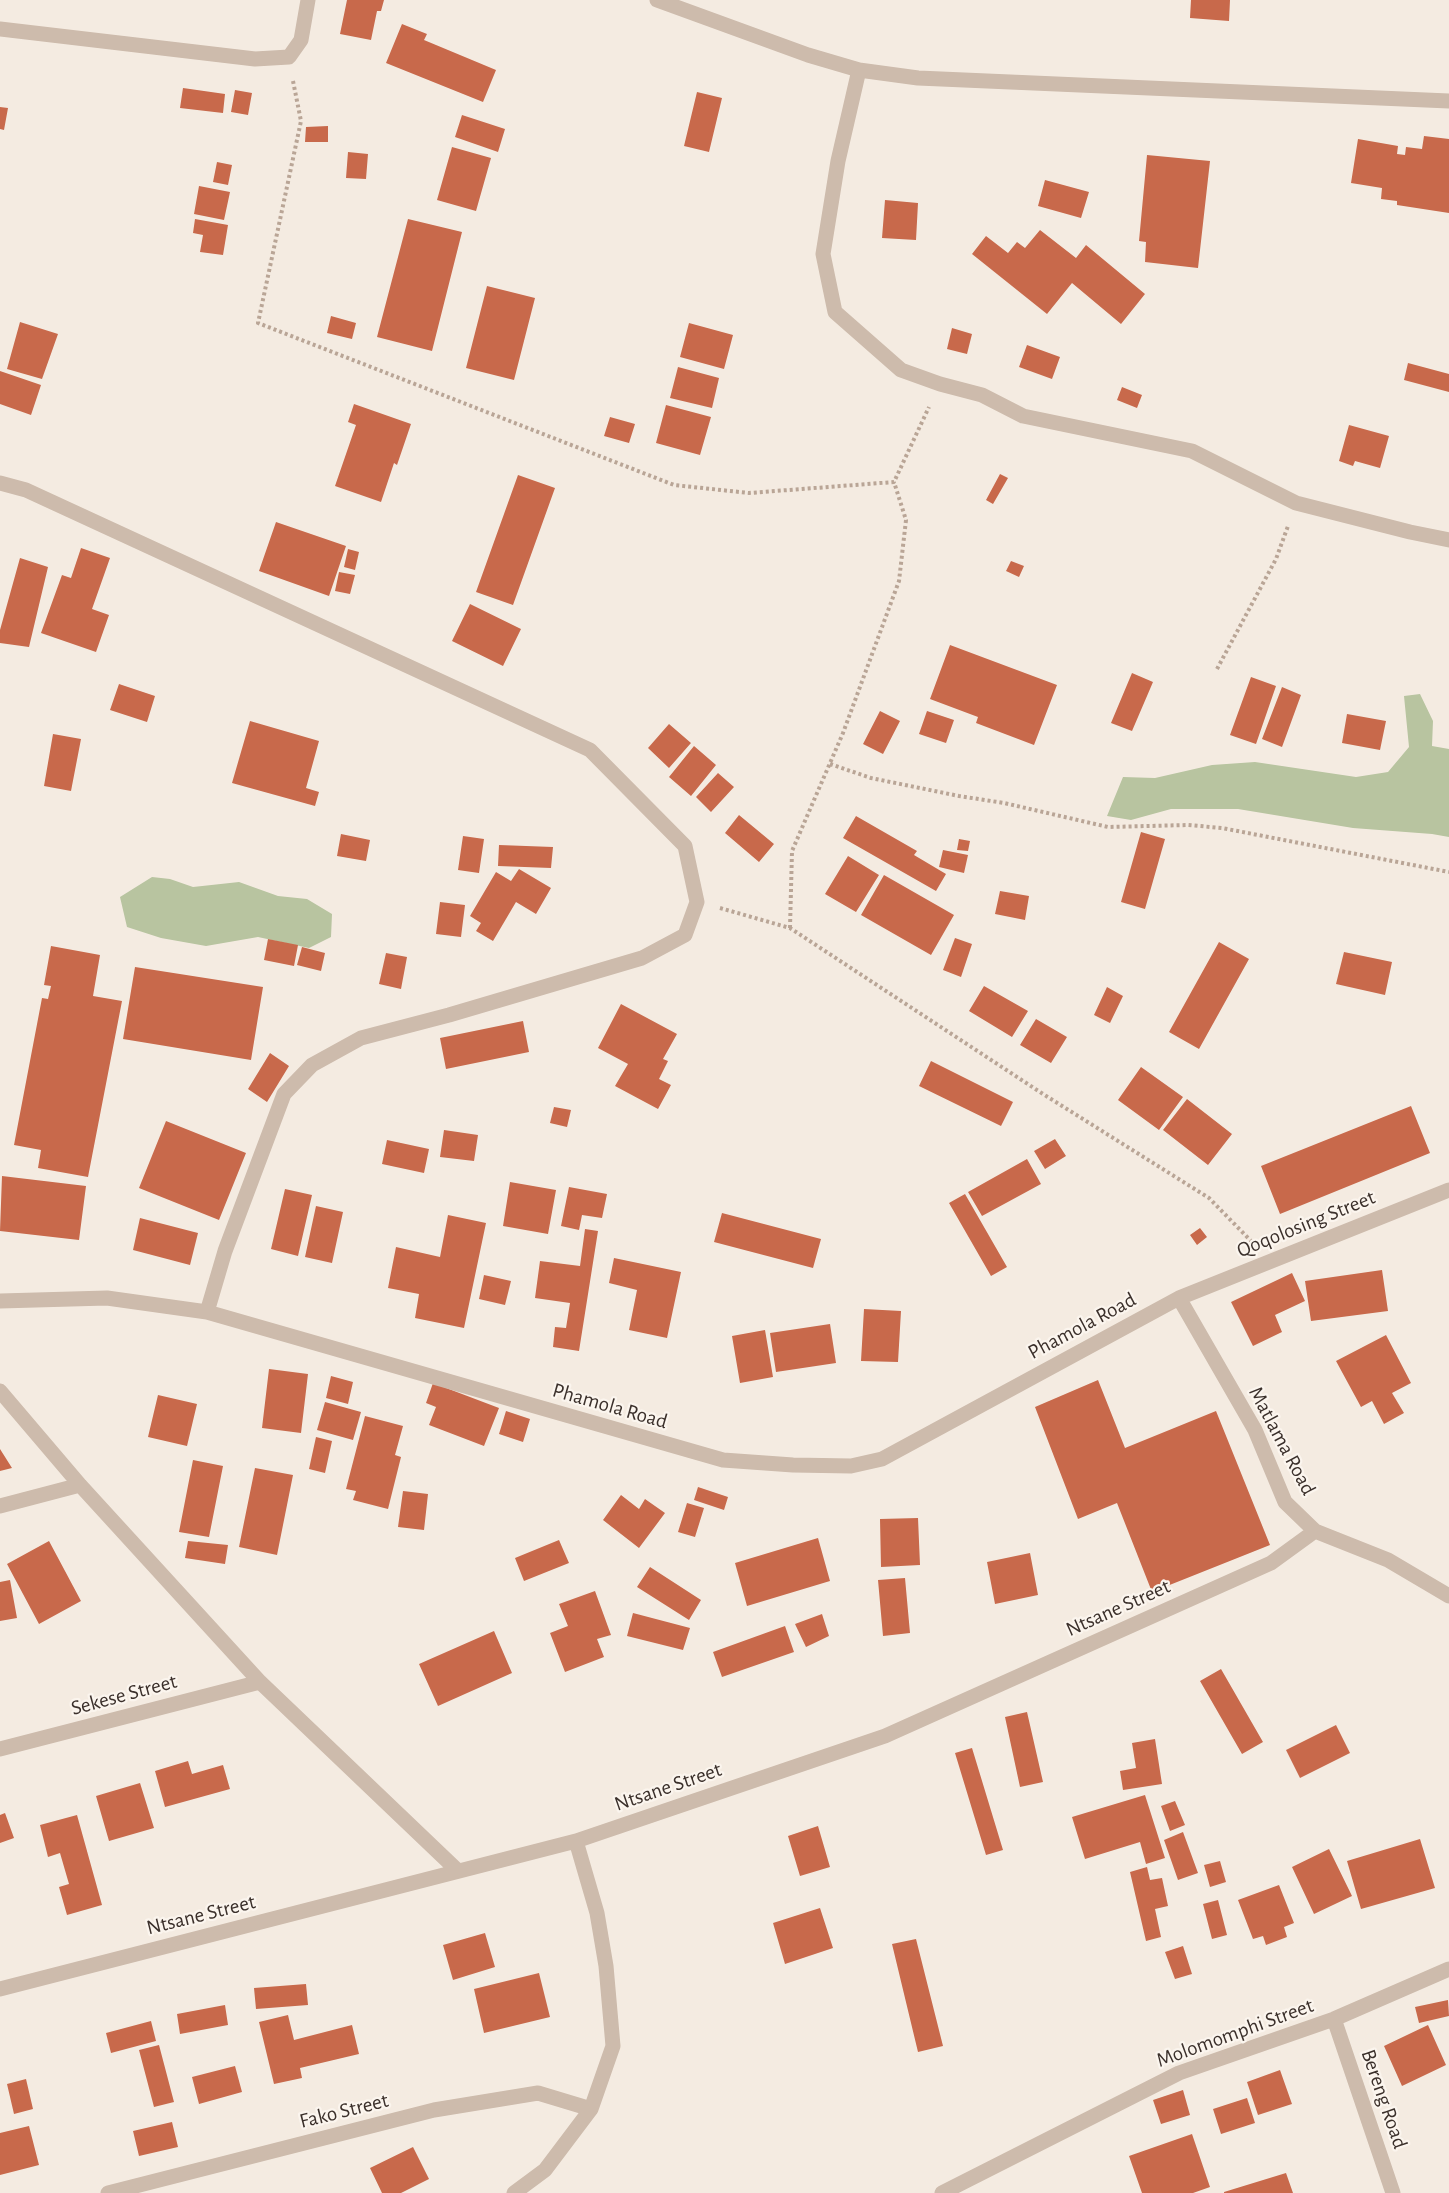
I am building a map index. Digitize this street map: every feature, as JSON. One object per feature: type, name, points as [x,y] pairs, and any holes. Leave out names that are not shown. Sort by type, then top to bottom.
[{"type":"street","points":[[0,29],[255,59],[289,57],[301,40],[308,0]]},
{"type":"street","points":[[657,0],[808,55],[859,70],[918,78],[1449,101]]},
{"type":"street","points":[[859,70],[838,161],[823,254],[835,312],[901,370],[940,384],[982,395],[1023,416],[1192,451],[1296,503],[1449,540]]},
{"type":"street","points":[[0,483],[26,490],[590,750],[685,846],[697,902],[685,935],[642,958],[449,1015],[361,1038],[312,1065],[284,1094],[225,1251],[207,1312]]},
{"type":"street","name":"Qoqolosing Street","points":[[1179,1298],[1449,1190]]},
{"type":"street","name":"Phamola Road","points":[[0,1301],[107,1299],[207,1312],[723,1460],[793,1466],[850,1466],[882,1459],[1179,1298]]},
{"type":"street","name":"Matlama Road","points":[[1179,1298],[1255,1430],[1285,1502],[1315,1531],[1388,1560],[1449,1596]]},
{"type":"street","points":[[0,1390],[81,1485],[260,1682],[458,1871]]},
{"type":"street","points":[[0,1506],[81,1485]]},
{"type":"street","name":"Ntsane Street","points":[[0,1989],[576,1841],[885,1736],[1271,1563],[1315,1531]]},
{"type":"street","name":"Sekese Street","points":[[0,1749],[260,1682]]},
{"type":"street","points":[[514,2193],[545,2170],[591,2109],[614,2046],[606,1966],[597,1913],[576,1841]]},
{"type":"street","name":"Molomomphi Street","points":[[942,2193],[1179,2073],[1335,2019],[1449,1969]]},
{"type":"street","name":"Bereng Road","points":[[1335,2019],[1393,2193]]},
{"type":"street","name":"Fako Street","points":[[108,2193],[434,2110],[538,2093],[591,2109]]},
{"type":"path","points":[[289,57],[301,121],[258,322],[674,485],[749,493],[894,482]]},
{"type":"path","points":[[790,928],[792,851],[843,733],[899,581],[906,520],[894,482],[940,384]]},
{"type":"path","points":[[1217,669],[1276,559],[1296,503]]},
{"type":"path","points":[[830,764],[871,778],[1004,803],[1108,827],[1188,825],[1222,828],[1449,872]]},
{"type":"path","points":[[697,902],[790,928],[1043,1094],[1209,1198],[1270,1261]]},
{"type":"green space","points":[[1420,694],[1433,721],[1432,746],[1449,749],[1449,837],[1353,828],[1238,809],[1171,809],[1131,820],[1107,816],[1123,777],[1155,778],[1212,765],[1255,762],[1356,777],[1388,772],[1409,747],[1404,696]]},
{"type":"green space","points":[[152,877],[170,879],[193,887],[239,882],[278,896],[307,899],[332,914],[331,937],[309,948],[258,937],[206,946],[161,938],[127,927],[120,897]]},
{"type":"building","points":[[347,0],[384,0],[381,11],[377,11],[371,40],[340,34]]},
{"type":"building","points":[[1191,0],[1230,0],[1229,21],[1190,18]]},
{"type":"building","points":[[402,24],[427,34],[424,40],[496,70],[483,102],[386,63]]},
{"type":"building","points":[[183,88],[225,94],[223,113],[180,108]]},
{"type":"building","points":[[235,90],[252,93],[248,115],[231,112]]},
{"type":"building","points":[[697,92],[722,98],[709,152],[684,146]]},
{"type":"building","points":[[0,107],[8,108],[4,130],[0,129]]},
{"type":"building","points":[[462,115],[505,129],[498,152],[455,137]]},
{"type":"building","points":[[328,126],[328,142],[305,142],[306,127]]},
{"type":"building","points":[[1424,136],[1449,139],[1449,213],[1397,205],[1397,201],[1381,199],[1382,188],[1351,183],[1358,139],[1398,146],[1397,154],[1405,155],[1406,147],[1422,149]]},
{"type":"building","points":[[452,147],[491,158],[476,211],[437,200]]},
{"type":"building","points":[[348,152],[368,154],[366,179],[346,178]]},
{"type":"building","points":[[1147,155],[1210,161],[1198,268],[1145,262],[1146,242],[1139,241]]},
{"type":"building","points":[[217,162],[232,165],[228,185],[213,182]]},
{"type":"building","points":[[1045,180],[1089,192],[1081,218],[1038,206]]},
{"type":"building","points":[[199,186],[230,192],[224,220],[194,214]]},
{"type":"building","points":[[885,200],[918,203],[916,240],[882,238]]},
{"type":"building","points":[[195,219],[228,225],[223,255],[200,252],[203,235],[193,233]]},
{"type":"building","points":[[408,219],[462,232],[432,351],[377,337]]},
{"type":"building","points":[[1040,230],[1076,258],[1086,245],[1145,294],[1121,324],[1072,283],[1047,314],[972,254],[986,236],[1008,253],[1017,242],[1025,248]]},
{"type":"building","points":[[487,286],[535,298],[514,380],[466,368]]},
{"type":"building","points":[[331,316],[356,323],[352,339],[327,333]]},
{"type":"building","points":[[20,322],[58,334],[42,379],[7,369]]},
{"type":"building","points":[[689,323],[733,335],[724,369],[680,357]]},
{"type":"building","points":[[952,328],[972,334],[967,354],[947,349]]},
{"type":"building","points":[[1027,345],[1060,357],[1052,379],[1019,367]]},
{"type":"building","points":[[1408,363],[1449,374],[1449,392],[1404,380]]},
{"type":"building","points":[[678,367],[719,378],[712,408],[670,398]]},
{"type":"building","points":[[0,371],[41,385],[31,415],[0,404]]},
{"type":"building","points":[[1122,387],[1142,395],[1137,408],[1117,400]]},
{"type":"building","points":[[354,404],[411,424],[397,465],[394,463],[381,502],[335,486],[356,425],[348,422]]},
{"type":"building","points":[[666,405],[711,417],[700,455],[656,443]]},
{"type":"building","points":[[610,417],[635,424],[629,443],[604,436]]},
{"type":"building","points":[[1349,425],[1389,436],[1380,468],[1355,461],[1353,466],[1339,461]]},
{"type":"building","points":[[1000,474],[1008,478],[993,504],[986,500]]},
{"type":"building","points":[[518,475],[555,488],[513,605],[476,592]]},
{"type":"building","points":[[276,522],[346,546],[329,596],[259,571]]},
{"type":"building","points":[[81,548],[110,558],[92,609],[109,615],[96,652],[41,633],[62,575],[71,578]]},
{"type":"building","points":[[348,549],[359,552],[355,570],[344,567]]},
{"type":"building","points":[[20,558],[48,567],[29,647],[0,643],[0,630]]},
{"type":"building","points":[[1011,561],[1024,566],[1019,577],[1006,571]]},
{"type":"building","points":[[339,572],[355,575],[350,594],[335,591]]},
{"type":"building","points":[[470,604],[521,629],[503,666],[452,641]]},
{"type":"building","points":[[950,645],[1057,685],[1034,745],[976,723],[978,717],[930,699]]},
{"type":"building","points":[[1132,673],[1153,682],[1132,731],[1111,723]]},
{"type":"building","points":[[1251,677],[1276,686],[1256,744],[1230,735]]},
{"type":"building","points":[[119,684],[155,696],[147,722],[110,710]]},
{"type":"building","points":[[1282,687],[1301,695],[1282,747],[1262,739]]},
{"type":"building","points":[[880,711],[900,721],[883,754],[863,744]]},
{"type":"building","points":[[927,711],[954,720],[946,743],[919,734]]},
{"type":"building","points":[[1347,714],[1386,721],[1380,750],[1342,743]]},
{"type":"building","points":[[250,721],[319,741],[306,788],[319,792],[315,806],[232,783]]},
{"type":"building","points":[[669,724],[691,743],[669,768],[648,748]]},
{"type":"building","points":[[53,734],[81,739],[71,791],[44,786]]},
{"type":"building","points":[[694,746],[716,765],[691,796],[669,777]]},
{"type":"building","points":[[718,773],[734,787],[711,812],[696,797]]},
{"type":"building","points":[[739,815],[774,844],[759,862],[725,833]]},
{"type":"building","points":[[856,816],[917,851],[914,855],[946,874],[936,891],[843,838]]},
{"type":"building","points":[[1141,832],[1165,839],[1145,909],[1121,902]]},
{"type":"building","points":[[341,834],[370,840],[366,861],[337,856]]},
{"type":"building","points":[[463,836],[484,839],[479,873],[458,870]]},
{"type":"building","points":[[959,839],[970,841],[968,851],[957,850]]},
{"type":"building","points":[[499,845],[553,847],[551,868],[498,866]]},
{"type":"building","points":[[943,850],[968,855],[964,873],[939,867]]},
{"type":"building","points":[[848,856],[879,875],[856,912],[825,894]]},
{"type":"building","points":[[519,869],[551,888],[536,914],[516,902],[493,941],[476,931],[481,923],[470,916],[496,872],[511,881]]},
{"type":"building","points":[[884,875],[954,915],[931,955],[861,915]]},
{"type":"building","points":[[1000,891],[1029,896],[1025,920],[995,914]]},
{"type":"building","points":[[440,902],[465,905],[461,937],[436,934]]},
{"type":"building","points":[[955,938],[972,944],[961,977],[943,970]]},
{"type":"building","points":[[268,939],[298,945],[294,966],[264,960]]},
{"type":"building","points":[[1219,942],[1249,959],[1199,1049],[1169,1032]]},
{"type":"building","points":[[51,946],[100,955],[93,996],[122,1001],[88,1177],[38,1168],[41,1150],[14,1145],[42,998],[48,999],[51,986],[44,985]]},
{"type":"building","points":[[302,947],[325,953],[321,971],[297,965]]},
{"type":"building","points":[[1344,952],[1392,962],[1385,995],[1336,984]]},
{"type":"building","points":[[386,953],[407,957],[401,989],[379,984]]},
{"type":"building","points":[[135,967],[263,987],[251,1060],[123,1039]]},
{"type":"building","points":[[984,986],[1028,1011],[1012,1037],[969,1011]]},
{"type":"building","points":[[1107,987],[1123,996],[1110,1023],[1094,1015]]},
{"type":"building","points":[[621,1004],[677,1034],[663,1059],[668,1061],[659,1079],[671,1085],[658,1109],[615,1086],[628,1064],[598,1048]]},
{"type":"building","points":[[1036,1019],[1067,1037],[1051,1063],[1020,1045]]},
{"type":"building","points":[[523,1021],[529,1052],[446,1069],[440,1038]]},
{"type":"building","points":[[270,1053],[289,1066],[267,1102],[248,1089]]},
{"type":"building","points":[[931,1061],[1013,1102],[1001,1126],[919,1086]]},
{"type":"building","points":[[1141,1067],[1183,1097],[1159,1130],[1118,1100]]},
{"type":"building","points":[[1187,1099],[1232,1134],[1208,1165],[1163,1130]]},
{"type":"building","points":[[1411,1106],[1430,1153],[1280,1214],[1261,1166]]},
{"type":"building","points":[[554,1107],[571,1110],[567,1127],[550,1123]]},
{"type":"building","points":[[166,1121],[246,1153],[219,1220],[139,1188]]},
{"type":"building","points":[[444,1130],[478,1135],[474,1161],[440,1157]]},
{"type":"building","points":[[1055,1139],[1066,1156],[1045,1169],[1034,1151]]},
{"type":"building","points":[[387,1140],[429,1149],[424,1173],[382,1164]]},
{"type":"building","points":[[1027,1159],[1041,1184],[982,1216],[968,1192]]},
{"type":"building","points":[[2,1176],[86,1186],[79,1240],[0,1231]]},
{"type":"building","points":[[510,1182],[556,1190],[548,1234],[503,1226]]},
{"type":"building","points":[[569,1187],[607,1194],[602,1218],[582,1215],[579,1230],[561,1226]]},
{"type":"building","points":[[285,1189],[312,1195],[298,1256],[271,1249]]},
{"type":"building","points":[[965,1194],[1007,1267],[991,1276],[949,1203]]},
{"type":"building","points":[[316,1206],[343,1212],[332,1263],[305,1257]]},
{"type":"building","points":[[722,1213],[821,1239],[813,1268],[714,1242]]},
{"type":"building","points":[[448,1215],[486,1223],[464,1328],[415,1318],[419,1294],[388,1288],[396,1247],[440,1257]]},
{"type":"building","points":[[140,1218],[198,1233],[190,1265],[133,1250]]},
{"type":"building","points":[[1200,1228],[1207,1237],[1197,1245],[1190,1235]]},
{"type":"building","points":[[585,1229],[598,1231],[579,1351],[553,1347],[555,1327],[566,1328],[570,1303],[535,1298],[540,1261],[580,1266]]},
{"type":"building","points":[[614,1258],[681,1272],[667,1338],[629,1330],[637,1290],[609,1283]]},
{"type":"building","points":[[1382,1270],[1388,1311],[1311,1321],[1305,1281]]},
{"type":"building","points":[[1292,1273],[1305,1301],[1275,1315],[1282,1332],[1253,1346],[1231,1302]]},
{"type":"building","points":[[484,1275],[511,1281],[505,1305],[479,1299]]},
{"type":"building","points":[[864,1309],[901,1311],[898,1362],[861,1361]]},
{"type":"building","points":[[830,1324],[836,1363],[776,1372],[770,1333]]},
{"type":"building","points":[[765,1330],[773,1377],[740,1383],[732,1336]]},
{"type":"building","points":[[1386,1335],[1411,1383],[1392,1393],[1404,1413],[1384,1424],[1372,1401],[1361,1407],[1336,1361]]},
{"type":"building","points":[[269,1369],[308,1374],[301,1433],[262,1428]]},
{"type":"building","points":[[331,1376],[353,1382],[348,1404],[326,1398]]},
{"type":"building","points":[[1098,1380],[1125,1448],[1216,1411],[1270,1545],[1152,1592],[1117,1503],[1078,1519],[1035,1407]]},
{"type":"building","points":[[433,1383],[499,1408],[484,1446],[429,1425],[436,1407],[426,1403]]},
{"type":"building","points":[[158,1395],[197,1404],[187,1446],[148,1437]]},
{"type":"building","points":[[325,1402],[361,1412],[353,1440],[317,1430]]},
{"type":"building","points":[[506,1411],[530,1419],[523,1442],[499,1434]]},
{"type":"building","points":[[365,1416],[403,1426],[395,1455],[401,1457],[388,1509],[353,1500],[356,1491],[346,1489]]},
{"type":"building","points":[[316,1437],[332,1441],[325,1473],[309,1469]]},
{"type":"building","points":[[0,1449],[12,1468],[0,1471]]},
{"type":"building","points":[[193,1460],[223,1466],[209,1537],[179,1532]]},
{"type":"building","points":[[255,1468],[293,1475],[277,1555],[239,1547]]},
{"type":"building","points":[[698,1487],[728,1497],[724,1510],[694,1500]]},
{"type":"building","points":[[403,1491],[428,1494],[424,1530],[398,1527]]},
{"type":"building","points":[[621,1495],[639,1509],[645,1499],[665,1513],[639,1548],[603,1520]]},
{"type":"building","points":[[687,1503],[704,1508],[695,1537],[678,1532]]},
{"type":"building","points":[[918,1518],[920,1565],[881,1567],[880,1519]]},
{"type":"building","points":[[818,1538],[830,1581],[747,1606],[735,1563]]},
{"type":"building","points":[[559,1540],[569,1563],[524,1581],[515,1558]]},
{"type":"building","points":[[49,1541],[81,1601],[39,1624],[7,1564]]},
{"type":"building","points":[[188,1541],[228,1545],[225,1564],[185,1558]]},
{"type":"building","points":[[1030,1553],[1038,1595],[995,1604],[987,1562]]},
{"type":"building","points":[[650,1567],[701,1600],[689,1620],[637,1587]]},
{"type":"building","points":[[905,1578],[910,1633],[883,1636],[878,1580]]},
{"type":"building","points":[[10,1580],[17,1618],[0,1621],[0,1582]]},
{"type":"building","points":[[595,1591],[611,1635],[597,1639],[604,1657],[565,1672],[550,1633],[568,1626],[559,1604]]},
{"type":"building","points":[[633,1613],[690,1628],[683,1650],[627,1636]]},
{"type":"building","points":[[822,1614],[829,1636],[806,1647],[795,1624]]},
{"type":"building","points":[[785,1626],[794,1652],[722,1677],[713,1652]]},
{"type":"building","points":[[494,1631],[512,1673],[438,1706],[419,1664]]},
{"type":"building","points":[[1221,1669],[1263,1742],[1242,1754],[1200,1681]]},
{"type":"building","points":[[1027,1712],[1043,1782],[1020,1787],[1005,1717]]},
{"type":"building","points":[[1336,1725],[1350,1753],[1300,1778],[1286,1750]]},
{"type":"building","points":[[1155,1739],[1162,1784],[1123,1790],[1120,1771],[1136,1768],[1132,1743]]},
{"type":"building","points":[[972,1748],[1003,1850],[986,1855],[955,1753]]},
{"type":"building","points":[[188,1761],[192,1774],[223,1765],[230,1789],[165,1807],[155,1771]]},
{"type":"building","points":[[140,1783],[154,1828],[109,1841],[96,1796]]},
{"type":"building","points":[[1145,1795],[1165,1858],[1146,1864],[1140,1842],[1085,1859],[1072,1817]]},
{"type":"building","points":[[1175,1801],[1185,1825],[1170,1831],[1161,1806]]},
{"type":"building","points":[[5,1813],[14,1838],[0,1843],[0,1815]]},
{"type":"building","points":[[77,1815],[102,1905],[67,1915],[59,1887],[69,1884],[60,1853],[48,1857],[40,1825]]},
{"type":"building","points":[[818,1826],[830,1867],[800,1876],[788,1836]]},
{"type":"building","points":[[1183,1832],[1198,1873],[1178,1880],[1164,1840]]},
{"type":"building","points":[[1420,1839],[1435,1888],[1361,1909],[1347,1861]]},
{"type":"building","points":[[1329,1849],[1352,1896],[1314,1914],[1292,1867]]},
{"type":"building","points":[[1220,1861],[1226,1882],[1210,1887],[1204,1865]]},
{"type":"building","points":[[1147,1867],[1150,1880],[1162,1878],[1168,1906],[1155,1909],[1161,1937],[1146,1941],[1130,1872]]},
{"type":"building","points":[[1279,1885],[1294,1923],[1284,1927],[1287,1937],[1266,1945],[1263,1936],[1253,1939],[1238,1900]]},
{"type":"building","points":[[1218,1900],[1227,1935],[1212,1939],[1203,1904]]},
{"type":"building","points":[[820,1908],[833,1948],[785,1964],[773,1923]]},
{"type":"building","points":[[485,1933],[495,1967],[453,1980],[443,1945]]},
{"type":"building","points":[[916,1939],[943,2046],[918,2052],[892,1944]]},
{"type":"building","points":[[1183,1946],[1192,1974],[1175,1979],[1165,1952]]},
{"type":"building","points":[[539,1973],[550,2017],[484,2033],[474,1989]]},
{"type":"building","points":[[306,1984],[308,2005],[256,2009],[254,1988]]},
{"type":"building","points":[[1448,2000],[1449,2016],[1419,2023],[1415,2007]]},
{"type":"building","points":[[225,2005],[228,2025],[180,2034],[177,2014]]},
{"type":"building","points":[[288,2015],[294,2040],[352,2025],[359,2054],[300,2068],[302,2078],[274,2084],[259,2022]]},
{"type":"building","points":[[151,2021],[156,2041],[111,2053],[106,2033]]},
{"type":"building","points":[[1428,2025],[1446,2065],[1402,2086],[1384,2046]]},
{"type":"building","points":[[159,2045],[174,2102],[154,2107],[139,2050]]},
{"type":"building","points":[[235,2066],[242,2092],[199,2104],[192,2077]]},
{"type":"building","points":[[1280,2070],[1292,2104],[1258,2115],[1247,2082]]},
{"type":"building","points":[[26,2079],[33,2109],[14,2114],[7,2084]]},
{"type":"building","points":[[1183,2090],[1190,2115],[1161,2124],[1153,2100]]},
{"type":"building","points":[[1247,2098],[1255,2123],[1221,2134],[1213,2109]]},
{"type":"building","points":[[172,2122],[178,2147],[139,2156],[133,2131]]},
{"type":"building","points":[[29,2126],[39,2165],[0,2175],[0,2133]]},
{"type":"building","points":[[1192,2134],[1210,2187],[1193,2193],[1142,2193],[1129,2156]]},
{"type":"building","points":[[413,2147],[429,2179],[401,2193],[382,2193],[370,2168]]},
{"type":"building","points":[[1286,2173],[1293,2193],[1224,2193],[1224,2192]]}]
